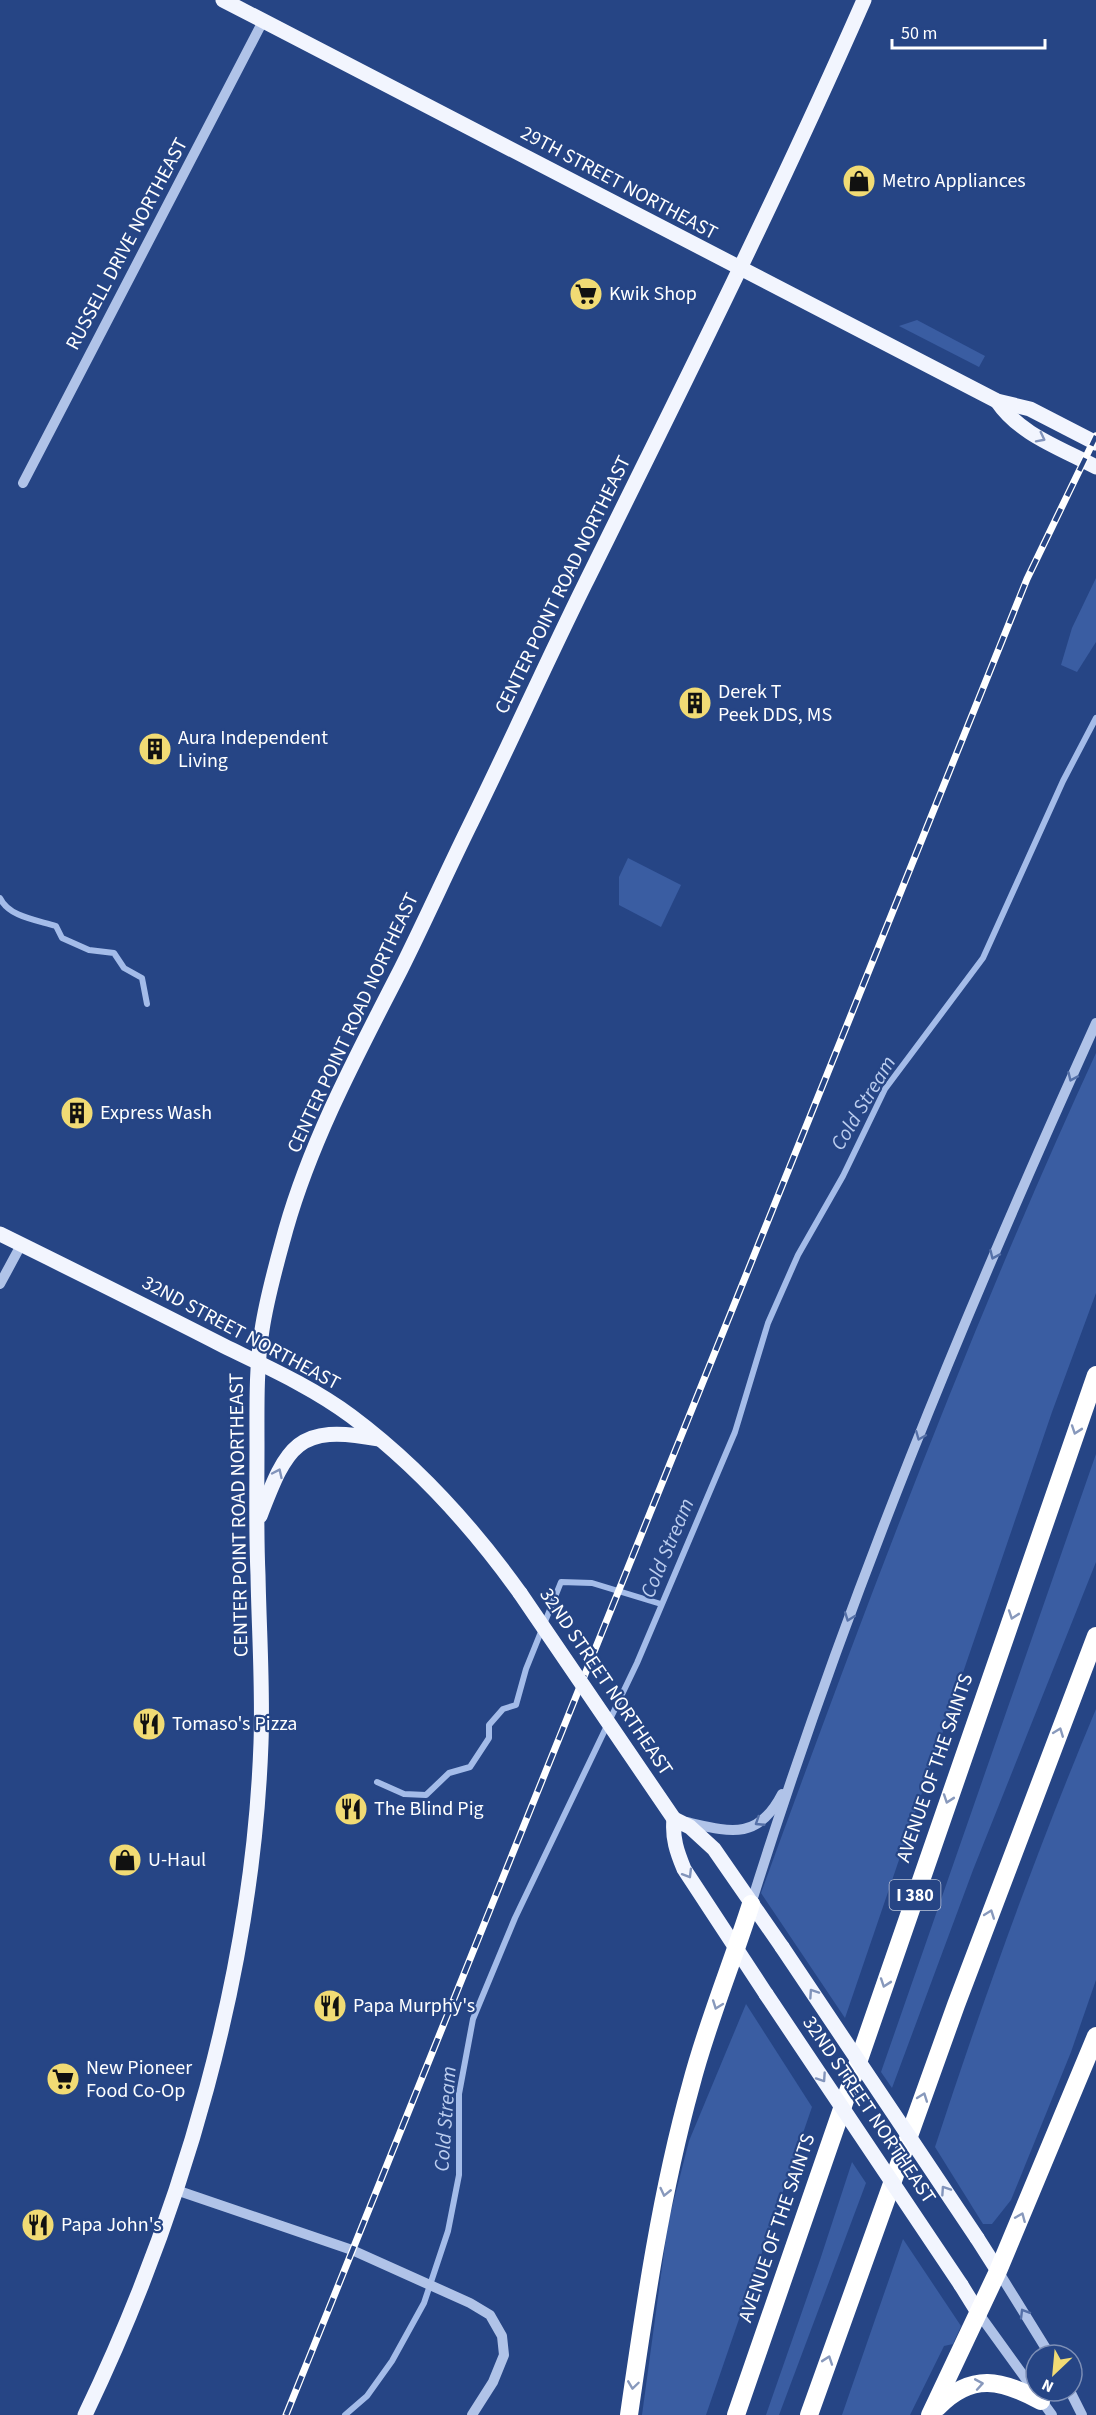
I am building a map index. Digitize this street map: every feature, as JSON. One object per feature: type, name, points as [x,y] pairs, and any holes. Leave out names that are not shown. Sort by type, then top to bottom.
[{"type":"highway","name":"AVENUE OF THE SAINTS","points":[[736,2415],[1096,1375]]},
{"type":"highway","points":[[809,2415],[956,2005],[1096,1636]]},
{"type":"highway","points":[[629,2415],[648,2278],[679,2131],[703,2041],[751,1904]]},
{"type":"highway","points":[[931,2415],[998,2271],[1096,2036]]},
{"type":"highway","points":[[931,2415],[948,2397],[976,2383],[1002,2384],[1021,2390],[1046,2408]]},
{"type":"main road","name":"29TH STREET NORTHEAST","points":[[223,0],[740,270],[997,401],[1030,409],[1096,442]]},
{"type":"main road","name":"CENTER POINT ROAD NORTHEAST","points":[[85,2415],[124,2332],[176,2190],[214,2054],[240,1938],[251,1863],[261,1722],[256,1527],[258,1363],[264,1321],[286,1230],[328,1116],[740,270],[864,0]]},
{"type":"main road","name":"29TH STREET NORTHEAST","points":[[997,401],[1007,417],[1021,428],[1096,467]]},
{"type":"main road","name":"32ND STREET NORTHEAST","points":[[0,1234],[320,1395],[381,1439],[436,1489],[467,1523],[520,1593],[674,1819],[690,1827],[702,1837],[782,1947],[998,2271]]},
{"type":"main road","points":[[256,1527],[283,1461],[299,1443],[326,1433],[381,1439]]},
{"type":"main road","name":"32ND STREET NORTHEAST","points":[[674,1819],[672,1833],[684,1869],[979,2314]]},
{"type":"street","name":"RUSSELL DRIVE NORTHEAST","points":[[23,483],[263,21]]},
{"type":"street","points":[[751,1904],[792,1775],[874,1550],[989,1266],[1096,1023]]},
{"type":"street","points":[[0,1284],[21,1245]]},
{"type":"street","points":[[674,1819],[731,1831],[752,1827],[766,1818],[777,1805],[792,1775]]},
{"type":"street","points":[[176,2190],[334,2243],[490,2314],[502,2336],[504,2355],[493,2382],[472,2415]]},
{"type":"street","name":"32ND STREET NORTHEAST","points":[[998,2271],[1043,2343]]},
{"type":"street","name":"32ND STREET NORTHEAST","points":[[979,2314],[1046,2408]]},
{"type":"shaded area","points":[[917,320],[985,356],[979,367],[899,326]]},
{"type":"shaded area","points":[[1096,578],[1096,642],[1077,672],[1061,665],[1072,628]]},
{"type":"shaded area","points":[[628,858],[681,885],[661,927],[619,905],[619,877]]},
{"type":"shaded area","points":[[1096,1053],[1096,1293],[1052,1412],[845,2018],[761,1893],[920,1470],[1005,1260]]},
{"type":"shaded area","points":[[1096,1454],[1096,1562],[973,1870],[892,2088],[881,2072]]},
{"type":"shaded area","points":[[1096,1709],[1096,1980],[1071,2052],[1011,2200],[992,2224],[983,2224],[935,2147],[1011,1926]]},
{"type":"shaded area","points":[[746,2004],[812,2107],[706,2415],[642,2415],[668,2223],[689,2141]]},
{"type":"shaded area","points":[[852,2162],[866,2183],[779,2415],[766,2415],[820,2260]]},
{"type":"shaded area","points":[[903,2239],[961,2326],[953,2344],[944,2346],[910,2415],[842,2415]]},
{"type":"waterway","name":"Cold Stream","points":[[345,2415],[367,2396],[392,2361],[424,2303],[448,2231],[459,2175],[459,2094],[473,2019],[515,1918],[637,1663],[735,1432],[768,1323],[798,1255],[843,1176],[885,1089],[983,958],[1063,781],[1096,718]]},
{"type":"waterway","points":[[0,898],[10,910],[17,914],[56,926],[62,938],[89,950],[114,953],[124,968],[142,978],[147,1004]]},
{"type":"waterway","points":[[377,1782],[404,1794],[426,1795],[449,1773],[470,1767],[489,1738],[489,1725],[503,1709],[516,1705],[526,1669],[561,1582],[592,1583],[661,1604]]},
{"type":"railway","points":[[286,2415],[1027,579],[1096,436]]},
{"type":"place","name":"Metro Appliances","points":[[859,181]]},
{"type":"place","name":"Kwik Shop","points":[[586,294]]},
{"type":"place","name":"Derek T Peek DDS, MS","points":[[695,703]]},
{"type":"place","name":"Aura Independent Living","points":[[155,749]]},
{"type":"place","name":"Express Wash","points":[[77,1113]]},
{"type":"place","name":"Tomaso's Pizza","points":[[149,1724]]},
{"type":"place","name":"The Blind Pig","points":[[351,1809]]},
{"type":"place","name":"U-Haul","points":[[125,1860]]},
{"type":"place","name":"Papa Murphy's","points":[[330,2006]]},
{"type":"place","name":"New Pioneer Food Co-Op","points":[[63,2079]]},
{"type":"place","name":"Papa John's","points":[[38,2225]]}]
